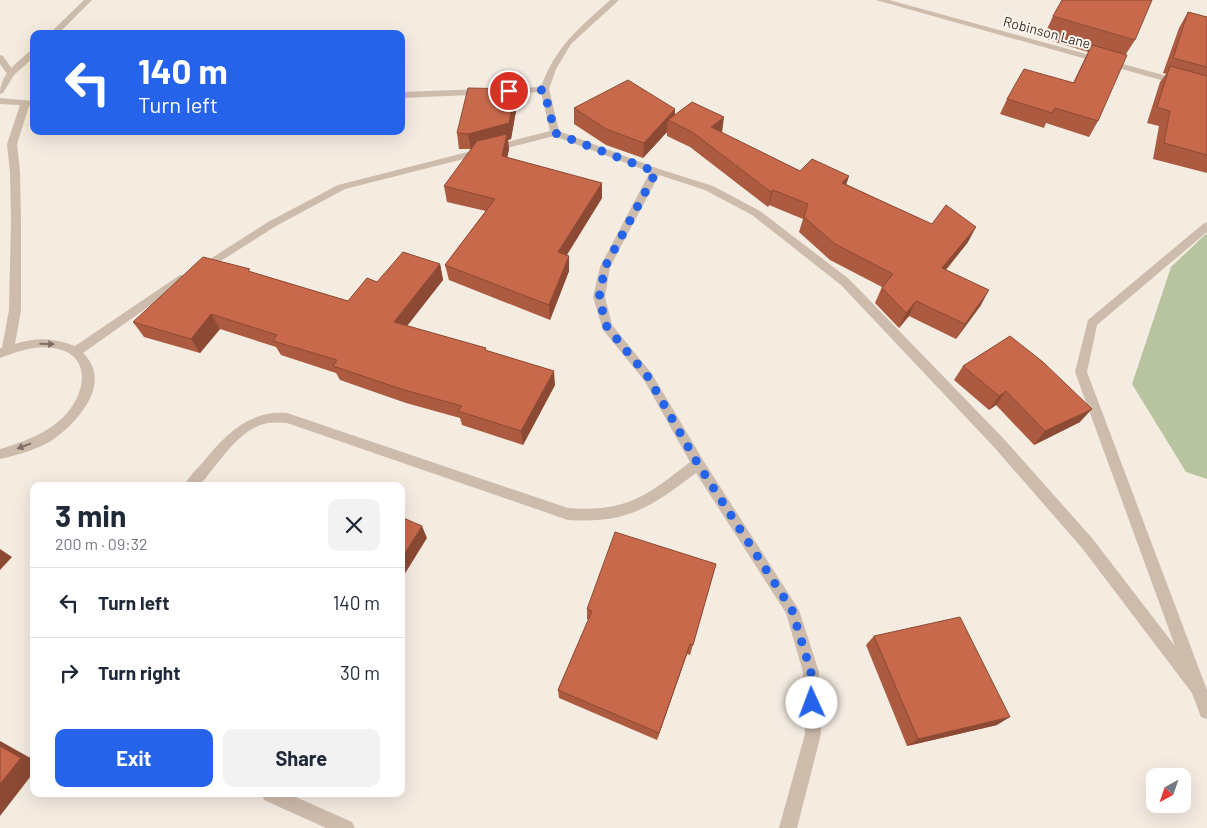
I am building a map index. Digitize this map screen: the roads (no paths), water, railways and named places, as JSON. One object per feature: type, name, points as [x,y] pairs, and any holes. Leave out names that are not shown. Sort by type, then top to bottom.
[{"type":"street","points":[[57,30],[88,0]]},
{"type":"street","points":[[555,133],[544,90],[552,69],[568,43],[615,0]]},
{"type":"street","name":"Robinson Lane","points":[[880,0],[1207,90]]},
{"type":"street","points":[[1,86],[30,56]]},
{"type":"street","points":[[0,58],[12,73]]},
{"type":"street","points":[[405,95],[544,90]]},
{"type":"street","points":[[0,102],[30,104],[6,144],[15,172],[15,291],[14,310],[4,351],[28,344],[47,343],[63,345],[77,351],[86,361],[90,374],[88,390],[80,407],[65,423],[46,437],[23,448],[0,454]]},
{"type":"street","points":[[77,351],[148,301],[255,234],[342,187],[555,133],[656,172],[709,188],[756,213],[845,282],[998,442],[1087,544],[1198,687]]},
{"type":"street","points":[[656,172],[605,267],[599,298],[607,327],[648,377],[698,464],[792,610],[811,672],[813,734],[788,828]]},
{"type":"street","points":[[1207,226],[1092,323],[1081,372],[1207,711]]},
{"type":"street","points":[[195,482],[245,428],[258,420],[274,417],[287,418],[568,514],[593,516],[617,513],[654,496],[698,464]]},
{"type":"street","points":[[277,797],[346,828]]}]
